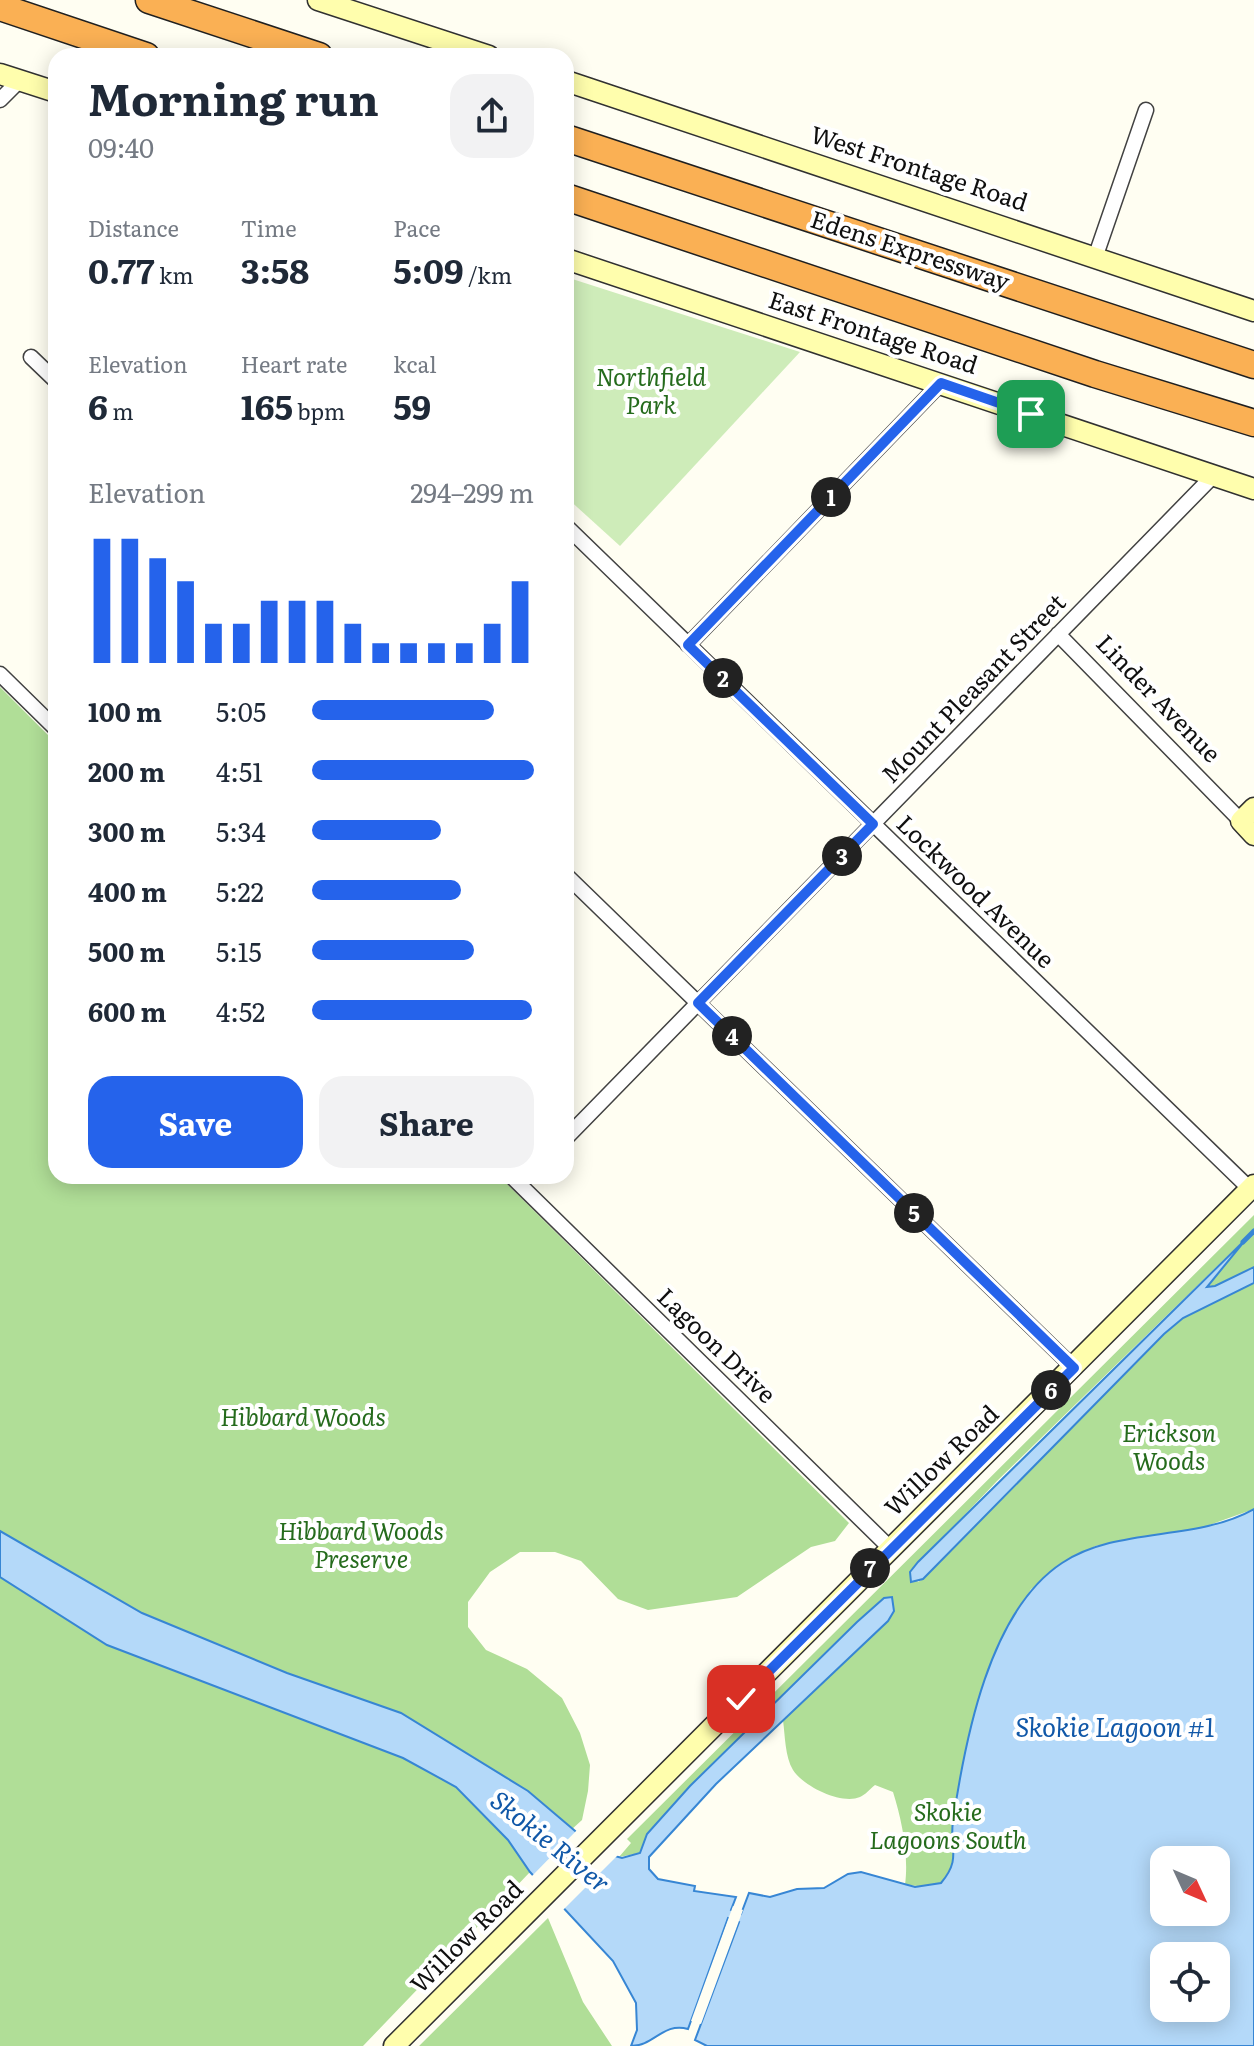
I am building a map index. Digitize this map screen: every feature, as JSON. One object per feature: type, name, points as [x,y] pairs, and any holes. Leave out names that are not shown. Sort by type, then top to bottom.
[{"type":"highway","points":[[149,0],[295,48]]},
{"type":"highway","points":[[0,7],[122,48]]},
{"type":"highway","name":"Edens Expressway","points":[[574,141],[1254,365]]},
{"type":"highway","points":[[574,200],[1095,374],[1254,423]]},
{"type":"street","points":[[318,0],[465,48]]},
{"type":"street","points":[[0,100],[10,77],[48,89]]},
{"type":"street","name":"West Frontage Road","points":[[574,84],[1096,255],[1254,311]]},
{"type":"street","points":[[1096,255],[1146,110]]},
{"type":"street","name":"East Frontage Road","points":[[574,262],[1254,489]]},
{"type":"street","points":[[31,357],[48,373]]},
{"type":"street","points":[[688,645],[941,383]]},
{"type":"street","name":"Mount Pleasant Street","points":[[574,1130],[1213,476]]},
{"type":"street","name":"Lockwood Avenue","points":[[574,534],[1252,1187]]},
{"type":"street","name":"Linder Avenue","points":[[1058,634],[1250,821]]},
{"type":"street","points":[[0,674],[48,721]]},
{"type":"street","points":[[574,883],[1074,1368]]},
{"type":"street","name":"Lagoon Drive","points":[[525,1184],[890,1548]]},
{"type":"street","name":"Willow Road","points":[[394,2046],[1252,1187]]},
{"type":"green space","name":"Northfield Park","points":[[574,280],[800,352],[620,546],[574,504]]},
{"type":"green space","name":"Hibbard Woods","points":[[0,687],[48,735],[48,1184],[507,1184],[849,1523],[835,1541],[811,1547],[737,1597],[648,1610],[618,1599],[581,1561],[555,1552],[520,1552],[490,1572],[468,1602],[468,1627],[486,1650],[527,1669],[562,1698],[580,1733],[590,1765],[588,1791],[582,1820],[571,1830],[528,1791],[401,1713],[287,1673],[142,1613],[0,1531]]},
{"type":"green space","name":"Erickson Woods","points":[[1254,1215],[1254,1267],[1215,1286],[1206,1287],[1241,1243],[997,1481],[910,1572],[918,1582],[923,1579],[1183,1318],[1254,1283],[1254,1509],[1201,1528],[1095,1546],[1031,1589],[988,1669],[977,1707],[953,1825],[956,1859],[941,1884],[931,1887],[905,1885],[904,1838],[893,1792],[875,1785],[862,1796],[852,1799],[833,1796],[798,1776],[790,1765],[787,1752],[783,1720],[888,1621],[894,1611],[893,1604],[884,1598],[691,1786],[647,1834],[640,1853],[619,1857],[631,1843],[627,1839]]},
{"type":"green space","points":[[0,1577],[107,1645],[403,1758],[456,1787],[508,1840],[530,1872],[363,2046],[0,2046]]},
{"type":"green space","points":[[548,1918],[583,2002],[612,2046],[419,2046]]},
{"type":"water","points":[[1247,1238],[1207,1287],[1254,1267],[1254,1283],[1183,1318],[1164,1334],[923,1579],[911,1582],[910,1572],[918,1562]]},
{"type":"water","name":"Skokie Lagoon #1","points":[[1254,1509],[1254,2046],[707,2046],[695,2040],[739,1922],[728,1918],[688,2029],[665,2031],[631,2046],[637,2030],[636,2003],[613,1961],[530,1872],[508,1840],[456,1787],[403,1758],[107,1645],[0,1577],[0,1531],[142,1613],[287,1673],[401,1713],[528,1791],[600,1852],[622,1858],[640,1853],[647,1834],[690,1786],[857,1622],[884,1598],[892,1597],[894,1611],[888,1621],[716,1784],[649,1857],[649,1869],[658,1879],[695,1886],[694,1891],[736,1897],[731,1910],[741,1914],[749,1893],[770,1897],[797,1889],[824,1888],[848,1874],[861,1872],[915,1887],[941,1883],[953,1860],[952,1831],[958,1789],[974,1716],[999,1644],[1016,1612],[1037,1585],[1062,1563],[1084,1551],[1132,1538],[1207,1526]]},
{"type":"pier","points":[[577,1830],[602,1848],[620,1853],[561,1912],[530,1878]]},
{"type":"pier","points":[[733,1906],[743,1910],[701,2024],[697,2023],[734,1924],[731,1923],[695,2022],[691,2021]]},
{"type":"waterway","points":[[1243,1242],[1254,1231]]},
{"type":"route","points":[[741,1699],[1074,1368],[698,1003],[873,824],[688,645],[941,383],[1031,414]]},
{"type":"park label","name":"Hibbard Woods Preserve","points":[[361,1546]]},
{"type":"park label","name":"Skokie Lagoons South","points":[[948,1827]]},
{"type":"water label","name":"Skokie River","points":[[550,1842]]}]
